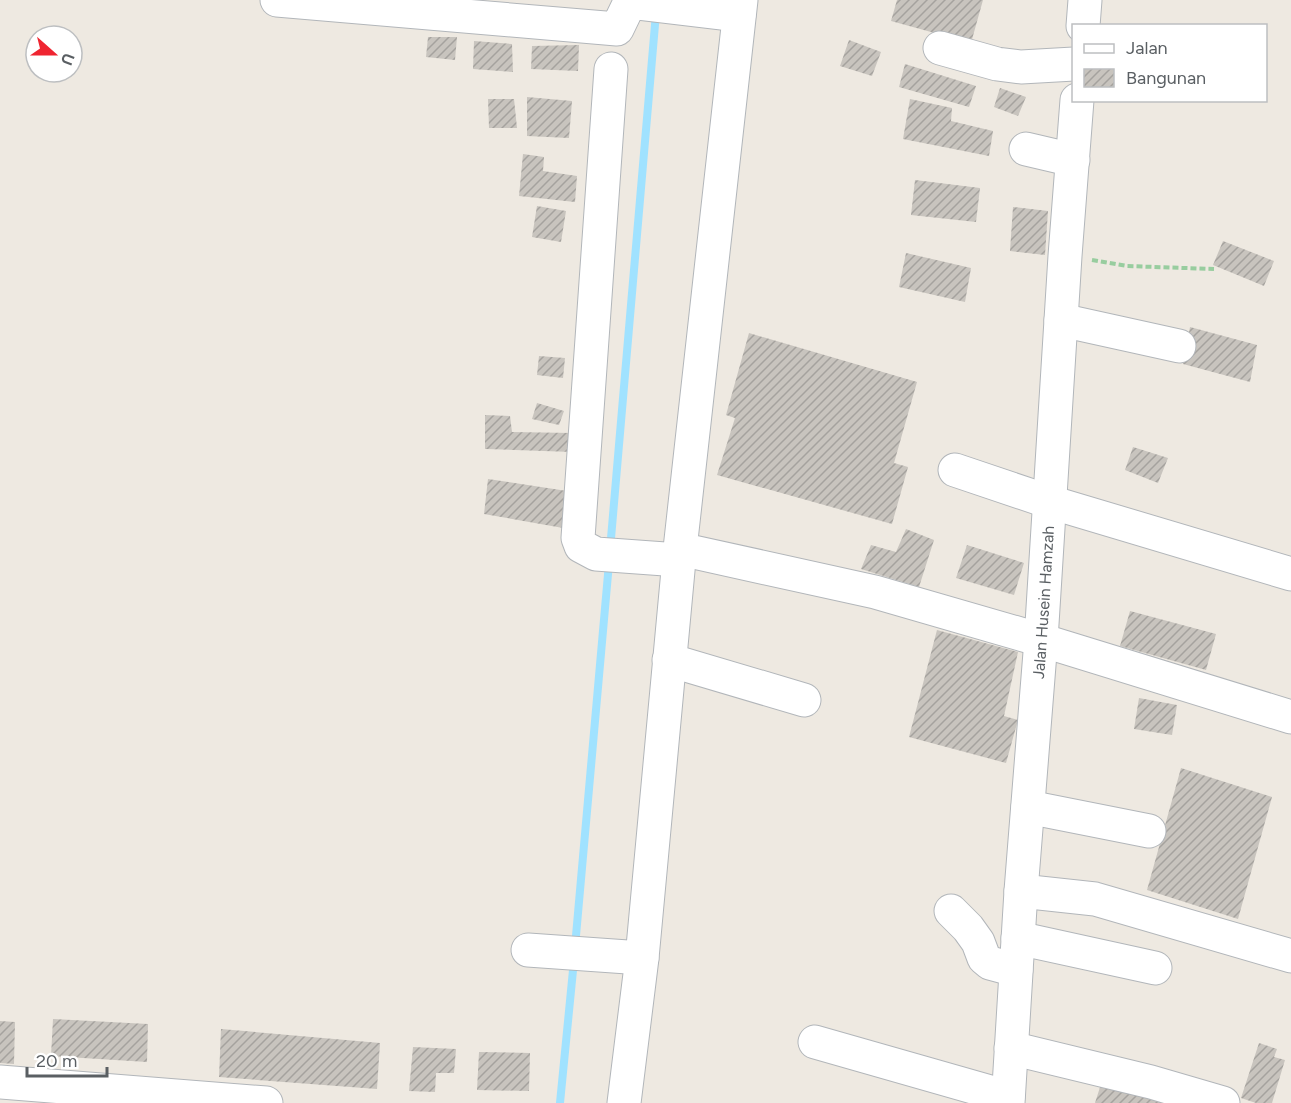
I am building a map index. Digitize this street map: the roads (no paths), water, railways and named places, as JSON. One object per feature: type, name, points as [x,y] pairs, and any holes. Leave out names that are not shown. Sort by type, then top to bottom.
[{"type":"street","points":[[277,0],[617,29],[630,2],[731,9],[673,556],[669,660],[642,958],[624,1103]]},
{"type":"street","points":[[1083,24],[1085,0]]},
{"type":"street","points":[[940,48],[997,64],[1021,67],[1072,64]]},
{"type":"street","points":[[611,69],[578,538],[581,546],[596,554],[673,556],[875,592],[1041,640],[1291,717]]},
{"type":"street","name":"Jalan Husein Hamzah","points":[[1008,1100],[1077,102]]},
{"type":"street","points":[[1026,149],[1073,160]]},
{"type":"street","points":[[1061,320],[1179,346]]},
{"type":"street","points":[[955,470],[1050,502],[1291,573]]},
{"type":"street","points":[[669,660],[804,700]]},
{"type":"street","points":[[1028,807],[1149,831]]},
{"type":"street","points":[[1021,891],[1095,899],[1291,956]]},
{"type":"street","points":[[951,911],[978,942],[984,958],[990,963],[1016,970]]},
{"type":"street","points":[[1018,938],[1155,968]]},
{"type":"street","points":[[537,951],[642,958]]},
{"type":"street","points":[[814,1042],[1008,1100]]},
{"type":"street","points":[[1011,1048],[1151,1082],[1223,1103]]},
{"type":"street","points":[[0,1082],[162,1099],[266,1103]]},
{"type":"waterway","points":[[610,550],[656,13]]},
{"type":"waterway","points":[[575,947],[609,563]]},
{"type":"waterway","points":[[560,1103],[574,960]]}]
